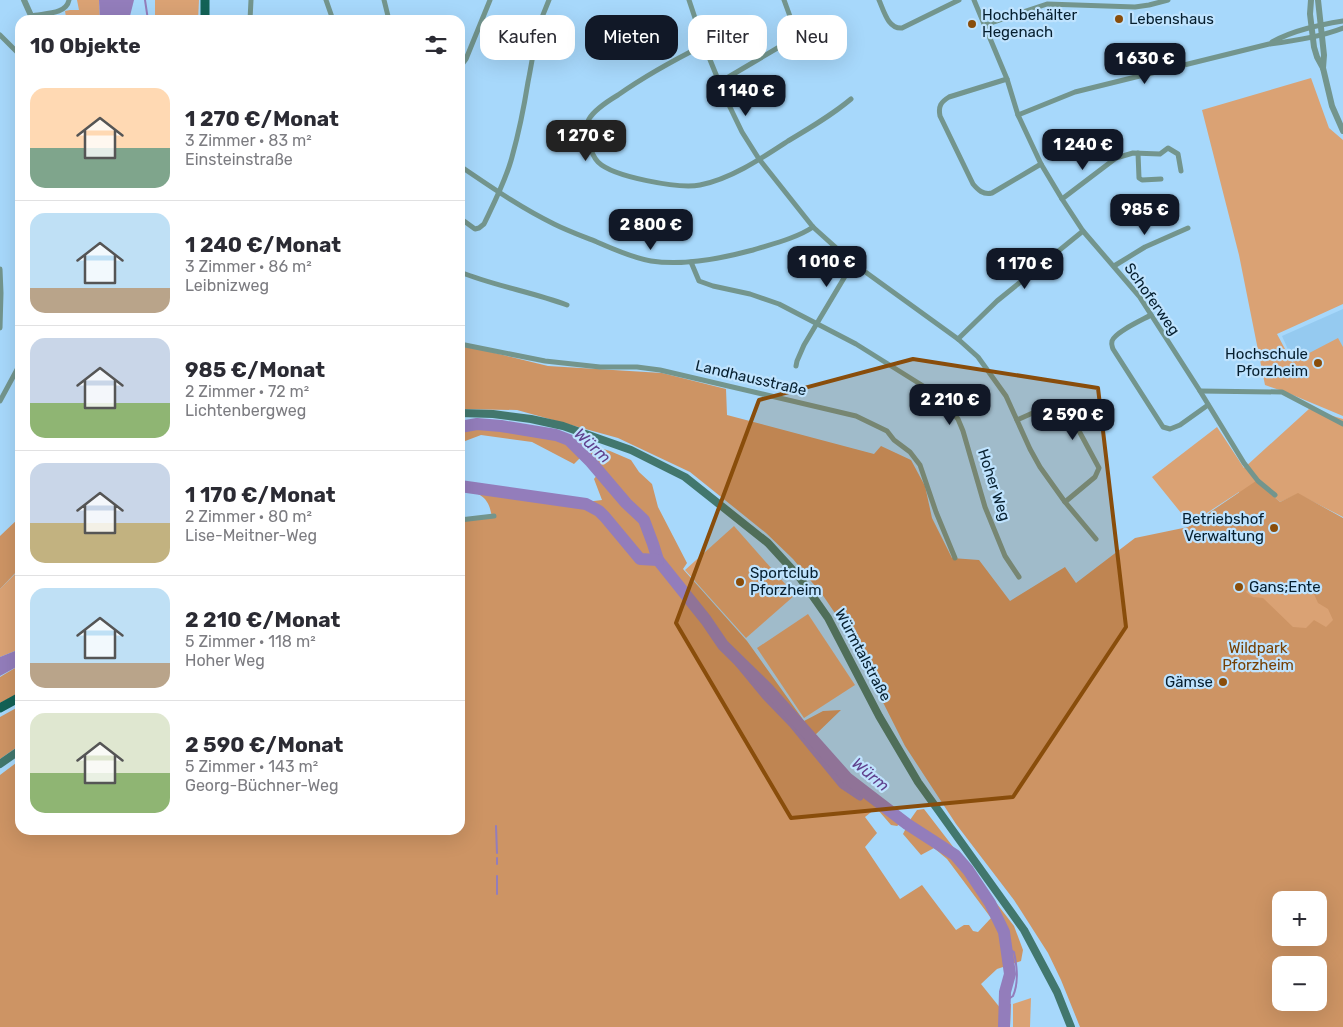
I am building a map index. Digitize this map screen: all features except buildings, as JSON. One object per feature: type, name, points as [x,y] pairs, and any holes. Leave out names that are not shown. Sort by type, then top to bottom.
[{"type":"main road","points":[[204,0],[205,15]]},
{"type":"main road","name":"Würmtalstraße","points":[[465,413],[493,414],[563,426],[631,450],[685,477],[768,543],[800,578],[828,618],[879,716],[918,782],[1024,930],[1057,992],[1071,1027]]},
{"type":"main road","points":[[0,708],[15,700]]},
{"type":"main road","points":[[0,764],[15,754]]},
{"type":"street","points":[[24,0],[31,15]]},
{"type":"street","points":[[44,15],[64,10],[68,6],[69,0]]},
{"type":"street","points":[[250,15],[251,0]]},
{"type":"street","points":[[326,0],[331,15]]},
{"type":"street","points":[[384,0],[388,15]]},
{"type":"street","points":[[465,60],[490,0]]},
{"type":"street","points":[[465,222],[475,229],[484,224],[512,158],[536,34],[542,14],[549,0]]},
{"type":"street","points":[[689,0],[694,15]]},
{"type":"street","points":[[720,82],[791,40],[796,30],[784,0]]},
{"type":"street","points":[[879,0],[890,24],[896,28],[902,28],[959,0]]},
{"type":"street","name":"Schoferweg","points":[[974,0],[1007,80],[1018,115],[1041,164],[1062,199],[1083,231],[1139,296],[1244,463],[1258,481],[1275,495]]},
{"type":"street","points":[[985,25],[1047,2],[1135,7],[1168,0]]},
{"type":"street","points":[[1311,0],[1312,37],[1317,57],[1323,68],[1332,106],[1341,123],[1343,132]]},
{"type":"street","points":[[1318,0],[1324,55],[1323,68]]},
{"type":"street","points":[[1269,44],[1284,36],[1312,27],[1343,21]]},
{"type":"street","points":[[1018,115],[1075,92],[1269,44],[1322,35],[1343,28]]},
{"type":"street","points":[[0,35],[15,50]]},
{"type":"street","points":[[688,54],[614,97],[589,119],[586,134],[592,153],[597,161],[608,168],[622,173],[662,183],[689,186],[714,181],[760,159],[823,120],[851,99]]},
{"type":"street","points":[[710,60],[742,132],[760,159],[813,227],[853,263],[958,339],[978,358],[1006,396],[1040,468],[1065,502],[1096,538]]},
{"type":"street","points":[[1007,80],[949,97],[939,107],[940,116],[973,184],[983,194],[992,193],[1041,164]]},
{"type":"street","points":[[1062,199],[1116,158],[1133,153],[1160,154],[1168,148],[1178,154],[1181,171]]},
{"type":"street","points":[[1138,153],[1139,178],[1142,180],[1161,179]]},
{"type":"street","points":[[465,169],[555,225],[612,249],[649,260],[691,262],[742,253],[774,244],[808,231],[813,227]]},
{"type":"street","points":[[1114,266],[1145,247],[1188,228]]},
{"type":"street","points":[[958,339],[997,301],[1083,231]]},
{"type":"street","name":"Hoher Weg","points":[[691,262],[699,281],[750,294],[779,304],[856,344],[936,394],[958,419],[985,507],[1005,556],[1019,577]]},
{"type":"street","points":[[796,366],[804,345],[853,263]]},
{"type":"street","points":[[0,269],[2,292],[0,328]]},
{"type":"street","points":[[465,274],[567,305]]},
{"type":"street","points":[[1151,315],[1117,335],[1112,340],[1113,349],[1163,426],[1170,428],[1180,425],[1208,405]]},
{"type":"street","name":"Landhausstraße","points":[[465,345],[544,361],[600,367],[637,367],[660,370],[856,416],[887,431],[920,464],[936,512],[955,558]]},
{"type":"street","points":[[0,401],[15,373]]},
{"type":"street","points":[[1200,392],[1282,392],[1343,424]]},
{"type":"street","points":[[1017,420],[1058,402],[1065,405],[1099,468],[1095,476],[1065,502]]},
{"type":"street","points":[[465,519],[494,516]]},
{"type":"highlighted area","points":[[913,359],[1098,388],[1126,627],[1013,797],[791,818],[676,623],[759,400]]},
{"type":"shaded area","points":[[99,0],[134,0],[130,15],[100,15]]},
{"type":"shaded area","name":"Hochschule Pforzheim","points":[[1343,309],[1343,394],[1306,390],[1282,336]]},
{"type":"shaded area","points":[[15,651],[15,668],[0,676],[0,657]]},
{"type":"green space","points":[[77,0],[99,0],[100,15],[66,15],[65,11],[79,10]]},
{"type":"green space","points":[[155,0],[199,0],[198,15],[155,15]]},
{"type":"green space","points":[[1311,78],[1329,128],[1343,140],[1343,304],[1277,334],[1292,362],[1338,338],[1343,347],[1343,416],[1265,385],[1239,255],[1202,110]]},
{"type":"green space","points":[[465,347],[548,366],[662,373],[726,389],[727,415],[874,454],[881,446],[911,460],[925,486],[932,518],[952,558],[979,560],[1010,601],[1065,567],[1076,583],[1135,538],[1188,527],[1256,481],[1280,502],[1298,493],[1343,518],[1343,1027],[1080,1027],[1048,953],[1014,900],[956,824],[905,746],[847,631],[824,597],[793,559],[766,533],[690,472],[618,438],[517,410],[465,409]],"holes":[[[1263,580],[1272,586],[1279,595],[1313,592],[1318,603],[1328,609],[1333,620],[1326,627],[1314,620],[1306,628],[1293,627],[1263,598],[1253,597],[1246,592],[1253,583]]]},
{"type":"green space","name":"Wildpark Pforzheim","points":[[1309,409],[1343,419],[1343,517],[1298,494],[1280,502],[1256,481],[1279,505],[1343,520],[1343,898],[1258,814],[1239,492],[1190,524],[1152,477],[1217,427],[1244,468]]},
{"type":"green space","points":[[475,426],[551,436],[565,441],[582,456],[574,464],[532,442],[481,435],[465,441],[465,431]]},
{"type":"green space","points":[[580,442],[631,460],[639,472],[652,484],[658,507],[687,563],[683,569],[747,641],[804,721],[823,711],[841,710],[813,737],[842,769],[904,821],[897,826],[891,825],[875,809],[865,817],[877,833],[865,847],[900,899],[922,885],[956,930],[964,925],[969,925],[973,931],[978,932],[991,918],[947,859],[934,848],[921,855],[903,834],[917,810],[924,809],[1014,926],[1023,950],[1021,961],[997,969],[981,984],[1001,1009],[1007,1004],[1011,1004],[1010,1027],[0,1027],[0,775],[15,764],[15,835],[465,835],[465,520],[492,517],[489,505],[485,499],[473,492],[465,492],[465,482],[586,502],[602,500],[594,479],[601,470],[580,446]]},
{"type":"green space","points":[[15,522],[15,573],[0,589],[0,536]]},
{"type":"green space","name":"Sportclub Pforzheim","points":[[734,526],[795,595],[746,638],[685,570]]},
{"type":"green space","points":[[15,574],[15,651],[0,657],[0,589]]},
{"type":"green space","name":"Sportclub Pforzheim","points":[[808,614],[855,685],[804,718],[757,648]]},
{"type":"green space","points":[[15,668],[15,696],[0,703],[0,677]]},
{"type":"green space","points":[[15,709],[15,748],[0,759],[0,717]]},
{"type":"green space","points":[[1031,998],[1030,1027],[1013,1027],[1013,1004]]},
{"type":"waterway","points":[[145,0],[147,15]]},
{"type":"waterway","name":"Würm","points":[[465,426],[477,424],[501,426],[556,435],[569,440],[591,462],[626,503],[644,520],[658,560],[706,620],[723,645],[767,688],[847,778],[907,824],[955,855],[968,870],[990,903],[1004,932],[1010,974],[1005,992],[1004,1027]]},
{"type":"waterway","name":"Würm","points":[[465,487],[586,504],[599,511],[605,517],[640,559],[658,560]]},
{"type":"waterway","points":[[723,645],[842,785],[860,797]]},
{"type":"waterway","points":[[496,826],[497,853]]},
{"type":"waterway","points":[[497,858],[497,864]]},
{"type":"waterway","points":[[497,876],[497,894]]},
{"type":"waterway","points":[[1005,998],[1013,996],[1017,974],[1014,952],[1006,947]]},
{"type":"place","name":"Lebenshaus","points":[[1119,19]]},
{"type":"place","name":"Hochbehälter Hegenach","points":[[972,24]]},
{"type":"place","name":"Hochschule Pforzheim","points":[[1318,363]]},
{"type":"place","name":"Betriebshof Verwaltung","points":[[1274,528]]},
{"type":"place","name":"Sportclub Pforzheim","points":[[740,582]]},
{"type":"place","name":"Gans;Ente","points":[[1239,587]]},
{"type":"place","name":"Gämse","points":[[1223,682]]}]
